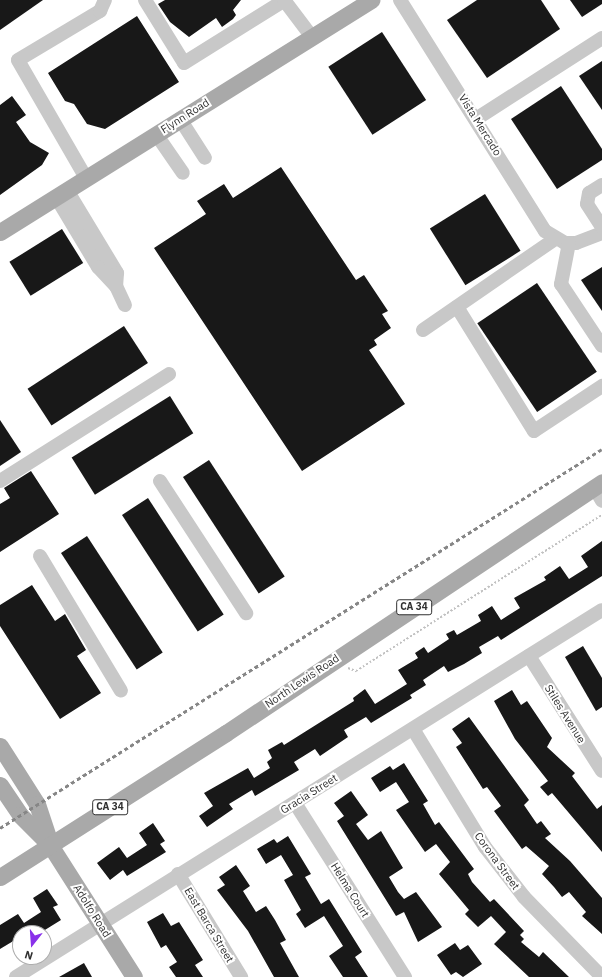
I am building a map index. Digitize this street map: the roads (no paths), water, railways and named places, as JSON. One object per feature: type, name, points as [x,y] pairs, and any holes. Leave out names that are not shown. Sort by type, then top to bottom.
[{"type":"main road","name":"Flynn Road","points":[[0,232],[371,0]]},
{"type":"main road","name":"North Lewis Road","points":[[0,877],[599,490]]},
{"type":"main road","name":"Adolfo Road","points":[[0,746],[37,804],[50,846]]},
{"type":"main road","name":"Adolfo Road","points":[[0,785],[20,815],[50,846],[134,977]]},
{"type":"street","points":[[86,178],[18,60],[21,56],[100,11],[105,0]]},
{"type":"street","points":[[145,0],[184,63],[284,0],[312,37]]},
{"type":"street","name":"Vista Mercado","points":[[400,0],[545,231],[563,242]]},
{"type":"street","points":[[476,119],[602,38]]},
{"type":"street","points":[[180,119],[205,158]]},
{"type":"street","points":[[156,134],[183,173]]},
{"type":"street","points":[[602,185],[589,193],[587,204],[602,227]]},
{"type":"street","points":[[62,194],[117,273],[116,286],[125,305]]},
{"type":"street","points":[[423,330],[457,307],[563,242],[602,233]]},
{"type":"street","points":[[563,242],[561,284],[602,346]]},
{"type":"street","points":[[457,307],[534,431],[602,386]]},
{"type":"street","points":[[0,481],[170,374]]},
{"type":"street","points":[[160,480],[246,613]]},
{"type":"street","points":[[40,556],[121,691]]},
{"type":"street","name":"Gracia Street","points":[[21,976],[100,923],[295,803],[602,610]]},
{"type":"street","name":"Stiles Avenue","points":[[529,656],[602,771]]},
{"type":"street","name":"Corona Street","points":[[413,729],[485,847],[524,897],[602,977]]},
{"type":"street","name":"Helma Court","points":[[295,803],[405,977]]},
{"type":"street","name":"East Barca Street","points":[[178,874],[241,977]]},
{"type":"railway","points":[[0,828],[602,449]]}]
